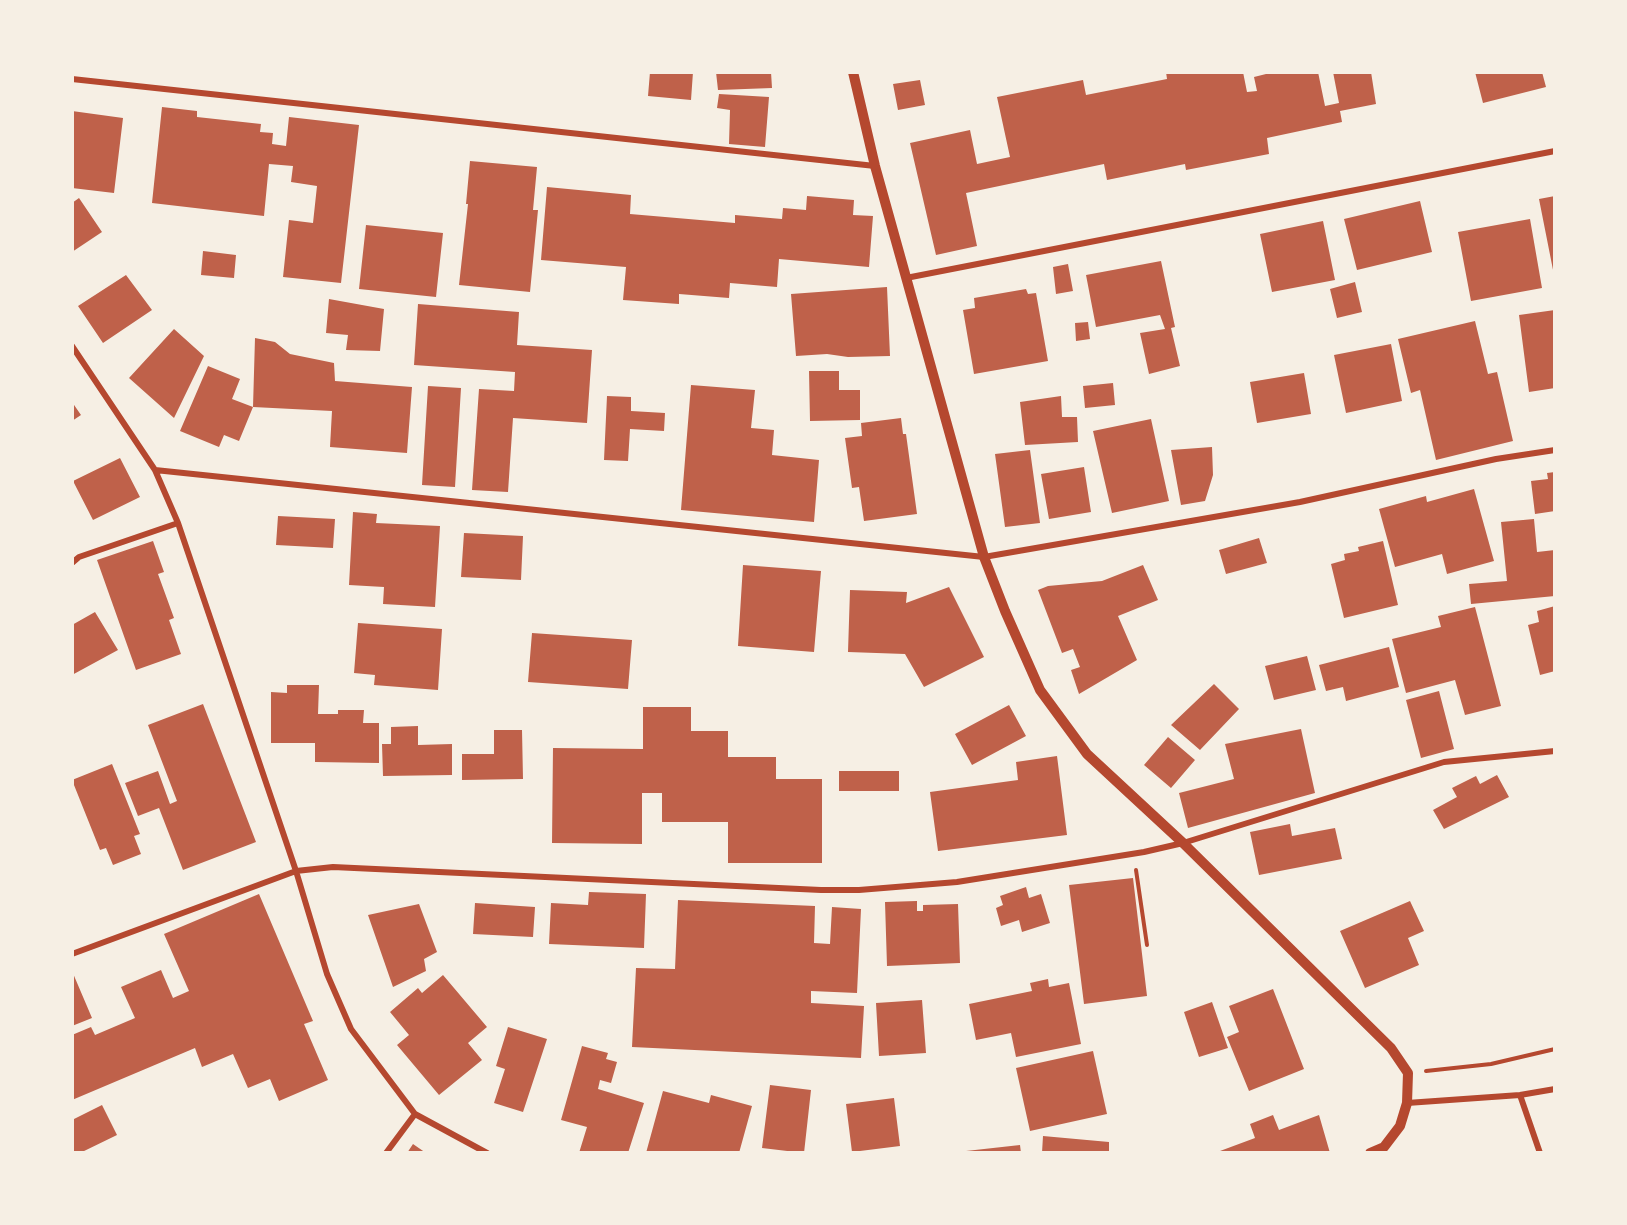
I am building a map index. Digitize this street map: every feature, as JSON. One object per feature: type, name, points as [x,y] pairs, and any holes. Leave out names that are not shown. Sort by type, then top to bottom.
[{"type":"street","points":[[853,72],[875,166],[984,557],[1040,690],[1087,754],[1183,843],[1391,1048],[1408,1073],[1407,1103],[1400,1126],[1384,1147],[1370,1153]]},
{"type":"street","points":[[72,79],[875,166]]},
{"type":"street","points":[[906,278],[1555,151]]},
{"type":"street","points":[[72,346],[155,470],[178,523],[296,872],[327,974],[351,1029],[415,1114],[487,1153]]},
{"type":"street","points":[[155,470],[984,557],[1300,502],[1496,459],[1555,450]]},
{"type":"street","points":[[72,563],[79,557],[178,523]]},
{"type":"street","points":[[72,954],[296,872],[333,867],[859,890],[957,882],[1133,854],[1183,843],[1444,762],[1555,751]]},
{"type":"street","points":[[1407,1103],[1520,1095],[1555,1089]]},
{"type":"street","points":[[1520,1095],[1540,1153]]},
{"type":"street","points":[[386,1153],[415,1114]]},
{"type":"path","points":[[1133,854],[1147,945]]},
{"type":"path","points":[[1408,1073],[1491,1064],[1555,1049]]},
{"type":"building","points":[[650,72],[693,72],[691,100],[648,96]]},
{"type":"building","points":[[716,72],[771,72],[772,88],[718,90]]},
{"type":"building","points":[[1166,72],[1243,72],[1247,92],[1257,91],[1254,77],[1274,72],[1318,72],[1325,106],[1339,103],[1333,72],[1371,72],[1376,104],[1340,111],[1342,122],[1267,138],[1269,154],[1186,170],[1185,164],[1107,180],[1104,164],[966,193],[977,246],[936,255],[910,143],[970,130],[977,164],[1010,157],[997,97],[1083,80],[1086,95],[1167,79]]},
{"type":"building","points":[[1475,72],[1542,72],[1546,87],[1483,103]]},
{"type":"building","points":[[920,80],[925,105],[898,110],[893,84]]},
{"type":"building","points":[[719,94],[769,97],[765,147],[729,144],[730,110],[717,108]]},
{"type":"building","points":[[162,107],[197,111],[197,117],[261,124],[260,132],[273,133],[272,144],[286,146],[289,117],[359,125],[341,283],[283,277],[289,220],[313,223],[317,186],[291,182],[293,166],[269,164],[264,216],[152,203]]},
{"type":"building","points":[[72,111],[123,118],[114,193],[72,188]]},
{"type":"building","points":[[470,161],[537,167],[533,210],[538,210],[530,292],[459,285],[468,204],[466,204]]},
{"type":"building","points":[[547,187],[631,195],[630,214],[735,223],[735,215],[782,219],[783,208],[806,210],[807,196],[854,200],[853,215],[873,216],[869,267],[779,259],[777,287],[730,283],[729,298],[679,294],[679,304],[623,300],[626,267],[541,260]]},
{"type":"building","points":[[1555,196],[1555,275],[1554,275],[1539,199]]},
{"type":"building","points":[[79,198],[102,232],[72,252],[72,203]]},
{"type":"building","points":[[1420,201],[1432,252],[1357,270],[1344,219]]},
{"type":"building","points":[[1530,219],[1542,288],[1471,301],[1458,232]]},
{"type":"building","points":[[1323,221],[1335,280],[1272,292],[1260,234]]},
{"type":"building","points":[[366,225],[443,233],[436,297],[359,289]]},
{"type":"building","points":[[203,251],[236,255],[234,278],[201,275]]},
{"type":"building","points":[[1161,261],[1175,327],[1171,328],[1180,366],[1149,374],[1140,333],[1165,329],[1160,315],[1096,327],[1086,275]]},
{"type":"building","points":[[1068,264],[1073,291],[1056,294],[1053,267]]},
{"type":"building","points":[[126,275],[152,310],[103,343],[78,306]]},
{"type":"building","points":[[1355,282],[1362,312],[1337,318],[1330,289]]},
{"type":"building","points":[[887,287],[890,356],[848,357],[827,354],[796,356],[791,294]]},
{"type":"building","points":[[1026,289],[1028,294],[1036,293],[1048,361],[974,374],[963,310],[975,308],[974,298]]},
{"type":"building","points":[[329,299],[384,309],[380,351],[346,350],[348,335],[326,333]]},
{"type":"building","points":[[418,304],[519,312],[517,345],[592,350],[587,423],[513,418],[508,492],[472,490],[479,389],[514,391],[515,372],[414,365]]},
{"type":"building","points":[[1555,310],[1555,388],[1529,392],[1519,315]]},
{"type":"building","points":[[1475,321],[1488,374],[1497,372],[1513,441],[1436,460],[1420,390],[1411,393],[1398,339]]},
{"type":"building","points":[[1088,322],[1090,339],[1076,341],[1075,323]]},
{"type":"building","points":[[174,329],[204,356],[174,418],[129,378]]},
{"type":"building","points":[[255,338],[275,342],[290,354],[334,363],[335,381],[412,387],[407,453],[330,447],[332,411],[253,407]]},
{"type":"building","points":[[1391,344],[1402,401],[1346,413],[1334,355]]},
{"type":"building","points":[[208,366],[240,379],[232,399],[253,407],[239,441],[224,435],[219,447],[180,431]]},
{"type":"building","points":[[809,371],[839,371],[839,390],[860,390],[860,420],[810,421]]},
{"type":"building","points":[[1304,373],[1311,414],[1257,423],[1250,382]]},
{"type":"building","points":[[1113,383],[1115,405],[1085,408],[1083,386]]},
{"type":"building","points":[[691,385],[755,390],[751,428],[774,430],[772,455],[819,460],[814,522],[681,510]]},
{"type":"building","points":[[428,386],[461,388],[455,487],[422,485]]},
{"type":"building","points":[[607,396],[631,397],[631,411],[665,413],[664,431],[630,429],[628,461],[604,460]]},
{"type":"building","points":[[1061,396],[1062,417],[1077,417],[1078,442],[1025,445],[1020,402]]},
{"type":"building","points":[[72,402],[81,415],[72,421]]},
{"type":"building","points":[[901,418],[903,434],[906,434],[917,514],[864,521],[859,487],[852,488],[845,438],[862,436],[861,423]]},
{"type":"building","points":[[1151,419],[1169,501],[1112,513],[1093,431]]},
{"type":"building","points":[[1212,447],[1213,475],[1205,501],[1181,505],[1171,450]]},
{"type":"building","points":[[1030,450],[1040,523],[1005,527],[995,454]]},
{"type":"building","points":[[120,458],[140,497],[93,520],[73,481]]},
{"type":"building","points":[[1084,467],[1091,512],[1049,519],[1041,474]]},
{"type":"building","points":[[1555,472],[1555,511],[1535,514],[1531,481],[1548,479],[1547,473]]},
{"type":"building","points":[[1474,489],[1494,561],[1447,574],[1442,554],[1395,567],[1379,509],[1426,496],[1427,502]]},
{"type":"building","points":[[353,512],[377,514],[376,523],[440,526],[435,607],[383,604],[384,587],[349,585]]},
{"type":"building","points":[[278,516],[335,519],[333,548],[276,545]]},
{"type":"building","points":[[1534,519],[1537,552],[1555,550],[1555,596],[1471,604],[1469,584],[1507,581],[1501,522]]},
{"type":"building","points":[[464,533],[523,536],[521,580],[461,577]]},
{"type":"building","points":[[1259,538],[1267,563],[1226,574],[1219,550]]},
{"type":"building","points":[[153,541],[164,572],[158,574],[174,618],[169,620],[181,654],[136,670],[97,560]]},
{"type":"building","points":[[1383,541],[1398,605],[1344,618],[1331,564],[1345,560],[1344,554],[1359,551],[1358,547]]},
{"type":"building","points":[[743,565],[821,571],[814,652],[738,646]]},
{"type":"building","points":[[1143,565],[1158,600],[1118,616],[1137,660],[1079,694],[1071,670],[1080,667],[1073,649],[1062,653],[1038,590],[1048,586],[1102,581]]},
{"type":"building","points":[[949,587],[984,657],[924,687],[905,654],[848,652],[850,590],[907,592],[906,603]]},
{"type":"building","points":[[1555,606],[1555,671],[1540,675],[1528,625],[1539,622],[1537,611]]},
{"type":"building","points":[[1475,607],[1501,706],[1465,715],[1455,680],[1406,693],[1392,639],[1441,627],[1438,616]]},
{"type":"building","points":[[95,612],[118,650],[72,675],[72,625]]},
{"type":"building","points":[[358,623],[442,629],[438,690],[374,685],[375,675],[354,673]]},
{"type":"building","points":[[532,633],[632,640],[628,689],[528,682]]},
{"type":"building","points":[[1389,647],[1399,687],[1346,701],[1343,687],[1326,691],[1319,665]]},
{"type":"building","points":[[1307,656],[1316,690],[1274,700],[1265,666]]},
{"type":"building","points":[[1214,684],[1239,709],[1200,750],[1171,725]]},
{"type":"building","points":[[287,685],[319,685],[318,714],[338,714],[338,710],[364,710],[363,723],[379,723],[379,763],[315,762],[315,743],[271,743],[271,692],[287,693]]},
{"type":"building","points":[[1439,691],[1454,749],[1421,758],[1406,700]]},
{"type":"building","points":[[203,704],[256,842],[183,870],[159,808],[138,816],[125,783],[158,771],[170,804],[177,801],[148,725]]},
{"type":"building","points":[[1009,705],[1026,736],[972,765],[955,734]]},
{"type":"building","points":[[643,707],[691,707],[691,731],[728,731],[728,757],[776,757],[776,779],[822,779],[822,863],[728,863],[728,822],[662,822],[662,793],[642,793],[642,844],[552,843],[553,748],[643,749]]},
{"type":"building","points":[[418,726],[418,745],[452,744],[452,775],[383,776],[382,744],[391,744],[391,727]]},
{"type":"building","points":[[1301,729],[1315,793],[1188,828],[1179,793],[1234,779],[1225,744]]},
{"type":"building","points":[[494,730],[522,730],[523,779],[462,780],[462,754],[494,754]]},
{"type":"building","points":[[1168,737],[1195,760],[1171,788],[1144,765]]},
{"type":"building","points":[[1057,756],[1067,835],[938,851],[930,792],[1018,780],[1016,762]]},
{"type":"building","points":[[112,764],[140,834],[134,836],[141,854],[113,865],[106,848],[100,850],[72,780]]},
{"type":"building","points":[[839,771],[899,771],[899,791],[839,791]]},
{"type":"building","points":[[1497,775],[1509,797],[1444,829],[1433,810],[1457,797],[1452,788],[1476,776],[1480,784]]},
{"type":"building","points":[[1290,824],[1292,836],[1335,828],[1342,859],[1259,875],[1250,832]]},
{"type":"building","points":[[1133,878],[1147,996],[1084,1004],[1069,885]]},
{"type":"building","points":[[1026,887],[1029,898],[1041,894],[1050,923],[1022,932],[1019,920],[1001,926],[996,908],[1003,905],[1000,896]]},
{"type":"building","points":[[589,892],[646,894],[644,948],[549,944],[551,903],[588,905]]},
{"type":"building","points":[[259,894],[313,1021],[304,1024],[328,1080],[279,1101],[270,1079],[248,1088],[233,1054],[202,1067],[195,1048],[72,1100],[72,1035],[91,1027],[95,1035],[135,1018],[121,987],[161,970],[173,998],[189,991],[164,934]]},
{"type":"building","points":[[678,900],[815,906],[814,943],[830,944],[832,907],[861,909],[857,993],[811,991],[811,1003],[864,1006],[861,1058],[632,1047],[636,968],[675,969]]},
{"type":"building","points":[[917,901],[917,911],[923,911],[923,905],[958,904],[960,963],[887,966],[885,902]]},
{"type":"building","points":[[1410,901],[1424,931],[1408,938],[1419,965],[1365,988],[1340,931]]},
{"type":"building","points":[[475,903],[535,907],[533,937],[473,934]]},
{"type":"building","points":[[419,904],[437,952],[424,959],[426,971],[393,987],[368,915]]},
{"type":"building","points":[[72,971],[92,1018],[72,1026]]},
{"type":"building","points":[[443,975],[487,1027],[468,1043],[482,1060],[439,1095],[397,1045],[409,1035],[390,1012],[418,988],[422,993]]},
{"type":"building","points":[[1048,979],[1049,987],[1069,983],[1081,1044],[1016,1057],[1011,1033],[976,1040],[969,1004],[1032,991],[1030,983]]},
{"type":"building","points":[[1273,989],[1304,1069],[1249,1091],[1227,1037],[1239,1032],[1229,1006]]},
{"type":"building","points":[[922,1000],[926,1053],[879,1056],[876,1003]]},
{"type":"building","points":[[1212,1002],[1228,1048],[1199,1057],[1184,1012]]},
{"type":"building","points":[[508,1027],[547,1039],[523,1112],[494,1103],[505,1069],[496,1066]]},
{"type":"building","points":[[582,1046],[608,1053],[606,1059],[617,1062],[611,1083],[600,1080],[598,1089],[644,1103],[628,1153],[579,1153],[587,1127],[561,1120]]},
{"type":"building","points":[[1093,1051],[1107,1114],[1030,1131],[1016,1068]]},
{"type":"building","points":[[770,1085],[811,1090],[804,1153],[762,1148]]},
{"type":"building","points":[[663,1091],[709,1103],[711,1095],[752,1106],[739,1153],[646,1153]]},
{"type":"building","points":[[894,1098],[900,1146],[852,1152],[846,1104]]},
{"type":"building","points":[[102,1105],[117,1135],[80,1153],[75,1153],[72,1147],[72,1120]]},
{"type":"building","points":[[1273,1115],[1279,1130],[1319,1115],[1330,1153],[1221,1153],[1220,1151],[1255,1138],[1250,1124]]},
{"type":"building","points":[[1043,1136],[1109,1142],[1109,1153],[1042,1153]]},
{"type":"building","points":[[413,1144],[426,1153],[407,1153]]},
{"type":"building","points":[[1020,1145],[1021,1153],[966,1153],[966,1151]]}]
